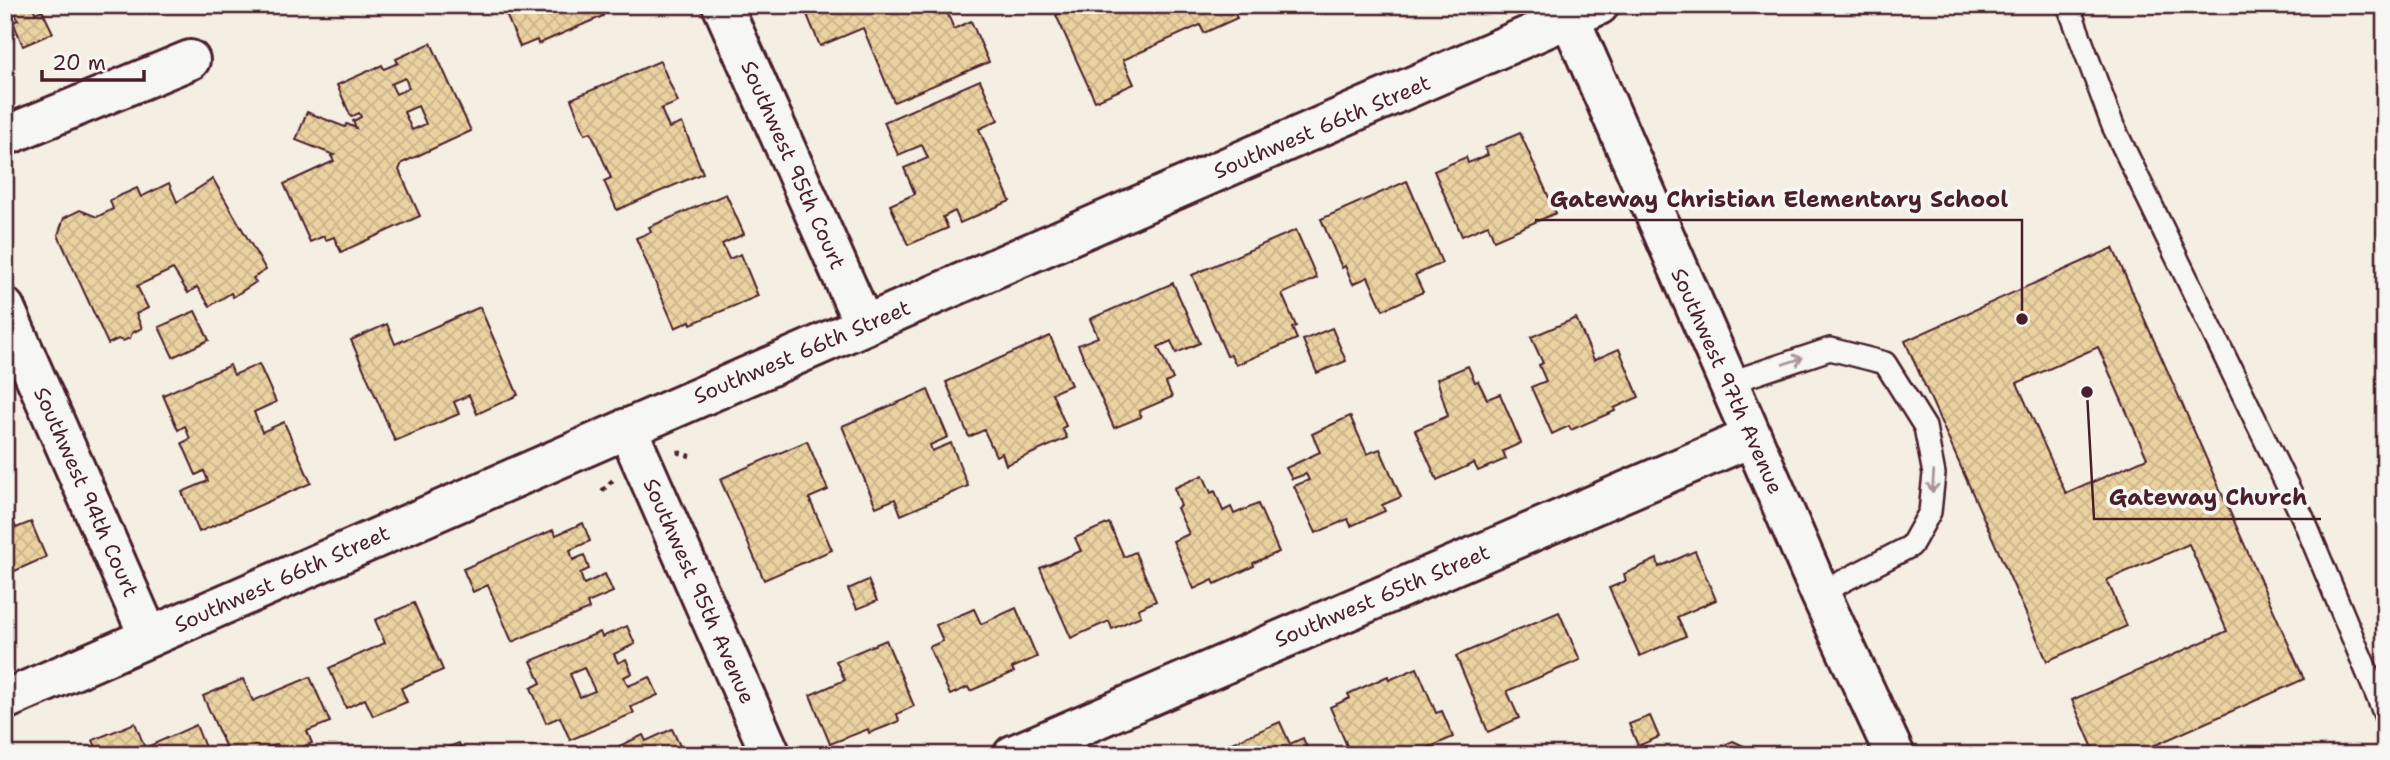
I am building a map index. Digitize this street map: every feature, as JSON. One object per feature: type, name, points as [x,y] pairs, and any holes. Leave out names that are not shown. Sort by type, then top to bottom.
[{"type":"street","name":"Southwest 95th Court","points":[[722,5],[864,325]]},
{"type":"street","name":"Southwest 66th Street","points":[[5,700],[1577,10]]},
{"type":"street","name":"Southwest 97th Avenue","points":[[1577,10],[1728,383],[1895,755]]},
{"type":"street","points":[[5,136],[190,60]]},
{"type":"street","name":"Southwest 94th Court","points":[[5,308],[149,638]]},
{"type":"street","name":"Southwest 95th Avenue","points":[[627,428],[771,755]]},
{"type":"street","name":"Southwest 65th Street","points":[[1013,755],[1752,437]]},
{"type":"lane","points":[[2068,5],[2113,126],[2303,518],[2385,715]]},
{"type":"lane","points":[[1728,383],[1830,349],[1885,363],[1925,427],[1934,474],[1930,512],[1911,546],[1820,593]]},
{"type":"path","points":[[674,451],[690,456]]},
{"type":"building","points":[[5,5],[33,5],[35,13],[42,10],[53,33],[23,46],[13,22],[18,20],[15,13],[5,17]]},
{"type":"building","points":[[502,5],[598,5],[603,16],[538,44],[537,40],[520,47]]},
{"type":"building","points":[[803,5],[944,5],[954,29],[971,21],[989,62],[894,102],[863,28],[820,46]]},
{"type":"building","points":[[1068,5],[1231,5],[1237,18],[1204,33],[1200,25],[1123,60],[1134,84],[1095,101],[1056,15],[1070,9]]},
{"type":"building","points":[[431,43],[471,131],[402,163],[399,170],[420,216],[341,252],[334,237],[326,240],[324,236],[310,242],[284,184],[334,161],[331,156],[334,155],[296,140],[307,112],[345,127],[347,124],[356,128],[353,121],[361,117],[359,113],[351,117],[337,85],[382,65],[384,69],[398,63],[396,59]],"holes":[[[405,78],[409,88],[396,94],[391,84]],[[418,106],[426,124],[412,130],[404,112]]]},
{"type":"building","points":[[660,61],[678,102],[661,109],[669,128],[682,123],[703,173],[617,210],[604,181],[611,178],[591,132],[585,134],[571,99]]},
{"type":"building","points":[[980,80],[998,120],[979,129],[1010,201],[960,223],[955,211],[943,217],[948,228],[908,245],[890,205],[915,194],[904,168],[928,158],[922,145],[898,155],[884,122]]},
{"type":"building","points":[[1520,133],[1556,213],[1494,240],[1488,225],[1462,236],[1434,171],[1466,157],[1468,163],[1488,155],[1485,148]]},
{"type":"building","points":[[213,179],[266,270],[253,278],[256,282],[233,297],[231,293],[210,306],[197,287],[188,293],[173,269],[137,286],[148,308],[136,314],[142,328],[132,333],[130,338],[123,341],[118,339],[108,344],[58,235],[64,218],[80,210],[97,217],[113,209],[110,200],[137,188],[141,197],[169,183],[177,202]]},
{"type":"building","points":[[1407,181],[1442,263],[1415,275],[1423,292],[1383,310],[1368,277],[1353,284],[1345,266],[1342,268],[1321,219]]},
{"type":"building","points":[[726,194],[744,234],[722,244],[729,259],[741,254],[758,296],[675,328],[636,238],[651,232],[649,227]]},
{"type":"building","points":[[1296,230],[1317,278],[1282,294],[1296,326],[1292,328],[1297,339],[1236,365],[1231,355],[1227,356],[1192,275]]},
{"type":"building","points":[[2113,248],[2304,679],[2133,755],[2096,755],[2072,700],[2227,631],[2189,544],[2107,580],[2127,626],[2047,661],[1905,341]],"holes":[[[2098,347],[2147,458],[2066,494],[2017,383]]]},
{"type":"building","points":[[1173,283],[1200,343],[1176,353],[1171,341],[1158,347],[1173,379],[1166,383],[1172,397],[1139,411],[1141,417],[1114,428],[1078,345],[1098,337],[1090,319]]},
{"type":"building","points":[[480,307],[518,395],[477,414],[469,395],[454,402],[459,414],[395,441],[351,340],[387,324],[395,344]]},
{"type":"building","points":[[195,311],[209,340],[173,357],[159,327]]},
{"type":"building","points":[[1576,318],[1594,360],[1619,349],[1639,397],[1614,408],[1615,411],[1571,430],[1569,426],[1552,434],[1531,387],[1546,381],[1539,365],[1543,363],[1531,337]]},
{"type":"building","points":[[1332,328],[1346,361],[1317,373],[1303,340]]},
{"type":"building","points":[[1050,336],[1071,385],[1052,393],[1066,426],[1062,428],[1067,438],[1006,465],[1002,453],[996,456],[984,430],[969,437],[946,382]]},
{"type":"building","points":[[259,364],[276,402],[254,412],[262,432],[284,422],[311,483],[199,532],[182,492],[208,481],[204,471],[196,475],[182,443],[190,439],[185,426],[178,430],[163,395],[230,365],[234,375]]},
{"type":"building","points":[[1468,366],[1487,399],[1500,394],[1521,443],[1503,451],[1506,459],[1478,471],[1474,463],[1437,480],[1415,430],[1448,416],[1437,379]]},
{"type":"building","points":[[928,390],[948,437],[930,445],[932,451],[951,443],[968,486],[901,515],[895,499],[876,507],[842,426]]},
{"type":"building","points":[[1350,416],[1367,454],[1380,449],[1401,497],[1382,505],[1385,511],[1351,526],[1348,519],[1316,533],[1294,486],[1309,480],[1306,474],[1292,479],[1286,468],[1320,452],[1312,434]]},
{"type":"building","points":[[807,441],[828,490],[809,498],[832,550],[764,580],[720,479]]},
{"type":"building","points":[[1203,475],[1211,493],[1215,491],[1223,511],[1231,507],[1234,514],[1258,504],[1279,552],[1215,584],[1213,580],[1194,589],[1173,541],[1189,534],[1177,508],[1181,506],[1174,488]]},
{"type":"building","points":[[5,503],[16,528],[31,522],[46,557],[8,574],[5,569]]},
{"type":"building","points":[[583,523],[590,541],[570,550],[573,560],[584,555],[589,569],[580,573],[584,584],[605,574],[613,592],[587,603],[589,609],[512,642],[488,585],[473,592],[463,569],[553,530],[556,535]]},
{"type":"building","points":[[1109,523],[1124,557],[1135,552],[1156,601],[1138,609],[1141,616],[1112,629],[1109,621],[1071,638],[1040,568],[1081,551],[1075,538]]},
{"type":"building","points":[[1695,551],[1716,600],[1677,617],[1686,636],[1640,656],[1609,588],[1626,581],[1624,574],[1657,559],[1659,567]]},
{"type":"building","points":[[868,580],[877,601],[857,609],[848,589]]},
{"type":"building","points":[[414,603],[443,670],[401,688],[407,702],[373,716],[365,699],[346,708],[329,668],[385,643],[375,620]]},
{"type":"building","points":[[1016,608],[1037,657],[1012,668],[1014,672],[970,691],[968,687],[950,695],[929,647],[943,641],[936,625],[974,609],[981,624]]},
{"type":"building","points":[[1559,612],[1580,660],[1507,691],[1519,718],[1488,732],[1456,656]]},
{"type":"building","points":[[627,626],[635,644],[614,654],[618,663],[626,659],[632,673],[624,677],[628,686],[650,677],[658,695],[631,707],[634,713],[570,740],[560,717],[546,723],[531,688],[541,683],[531,661],[600,632],[602,637]],"holes":[[[584,668],[595,691],[580,697],[570,674]]]},
{"type":"building","points":[[886,640],[914,706],[897,714],[899,721],[869,733],[868,729],[830,744],[810,695],[845,680],[836,661]]},
{"type":"building","points":[[1417,668],[1436,713],[1442,711],[1453,737],[1412,755],[1351,755],[1330,707],[1350,698],[1348,694],[1388,676],[1389,680]]},
{"type":"building","points":[[310,677],[330,722],[307,731],[312,743],[285,755],[282,755],[277,744],[253,755],[229,755],[203,696],[243,679],[253,701]]},
{"type":"building","points":[[1650,716],[1659,737],[1638,746],[1629,724]]},
{"type":"building","points":[[1280,722],[1290,744],[1303,738],[1310,755],[1222,755],[1231,750],[1229,744]]},
{"type":"building","points":[[135,723],[145,748],[196,725],[208,755],[99,755],[93,740]]},
{"type":"building","points":[[672,729],[681,748],[673,752],[675,755],[600,755],[643,735],[646,741]]},
{"type":"building","points":[[1733,741],[1763,755],[1701,755]]},
{"type":"building","points":[[459,743],[463,754],[478,749],[480,755],[436,755],[435,752]]},
{"type":"place","name":"Gateway Christian Elementary School","points":[[2022,319]]},
{"type":"place","name":"Gateway Church","points":[[2087,392]]}]
